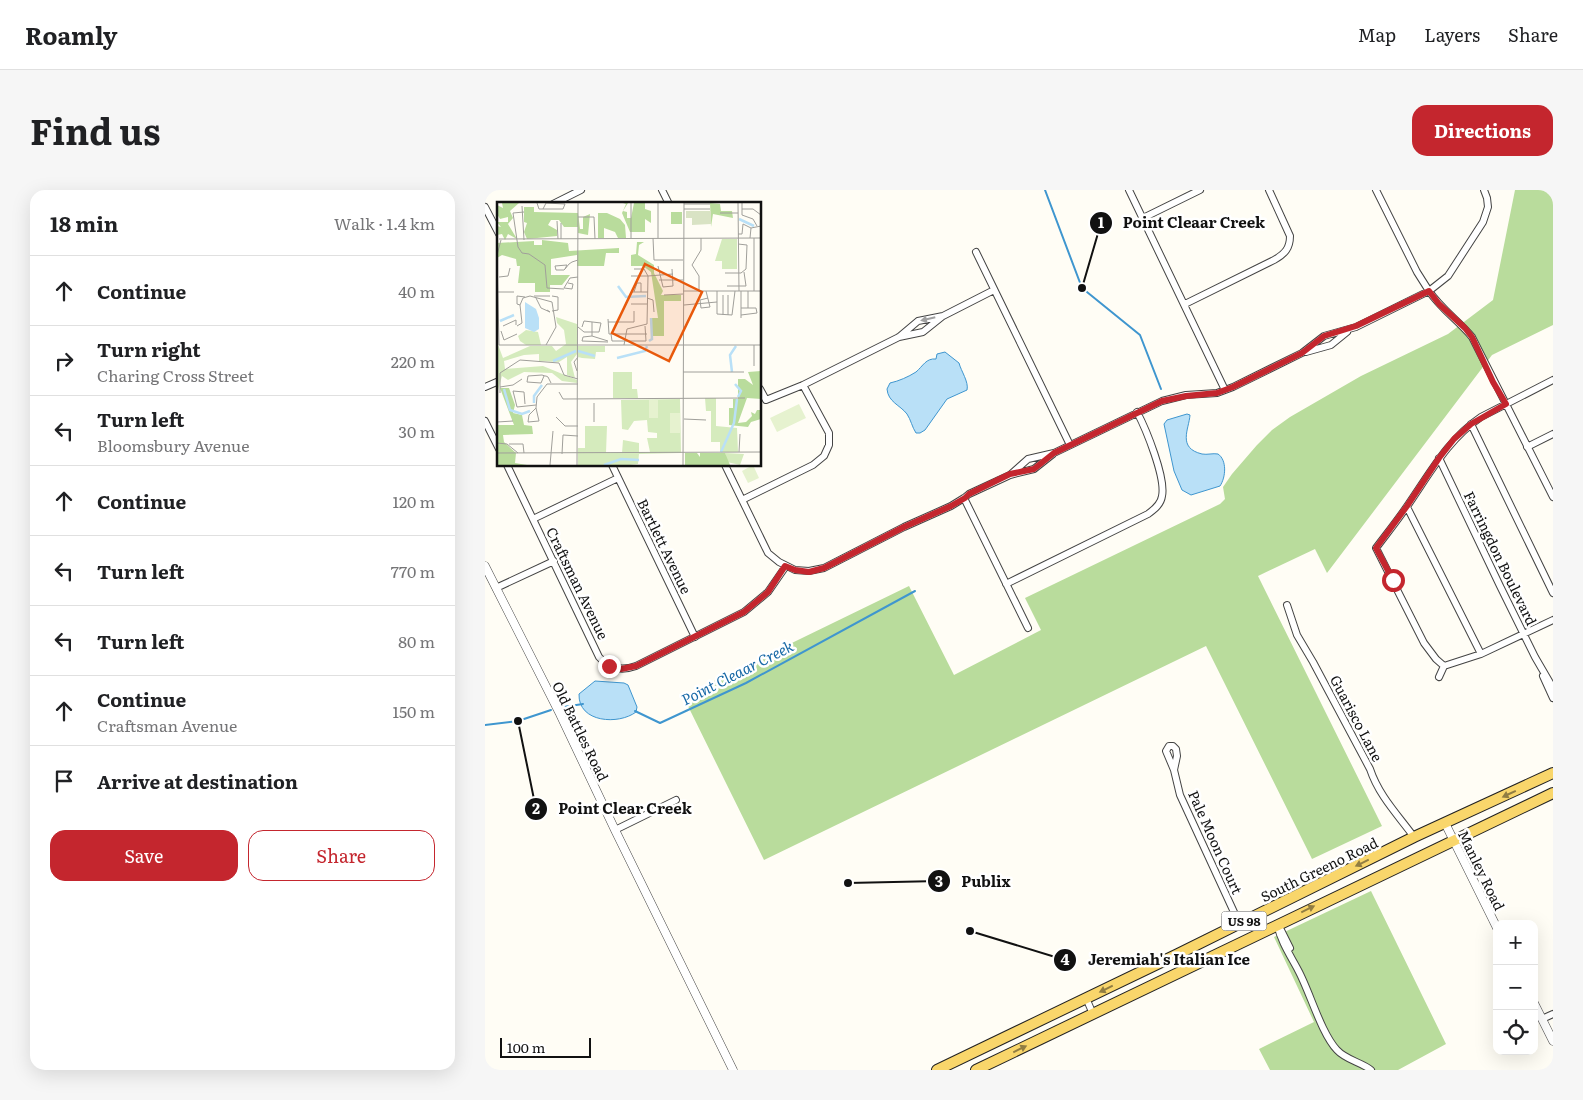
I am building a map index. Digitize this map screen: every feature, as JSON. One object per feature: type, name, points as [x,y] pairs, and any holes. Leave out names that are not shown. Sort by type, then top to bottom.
[{"type":"main road","name":"South Greeno Road","points":[[937,1070],[1414,837],[1553,773]]},
{"type":"main road","name":"US 98","points":[[976,1070],[1553,793]]},
{"type":"street","points":[[557,202],[581,190]]},
{"type":"street","points":[[662,190],[668,202]]},
{"type":"street","points":[[1129,190],[1225,390]]},
{"type":"street","points":[[1143,218],[1200,190]]},
{"type":"street","points":[[1185,304],[1274,260],[1286,252],[1290,236],[1269,190]]},
{"type":"street","points":[[1376,190],[1417,272],[1429,291],[1439,304],[1472,337],[1493,382],[1553,497]]},
{"type":"street","points":[[1302,353],[1324,336],[1356,326],[1429,291],[1448,276],[1483,222],[1488,207],[1484,190]]},
{"type":"street","points":[[485,207],[497,229]]},
{"type":"street","points":[[976,252],[1070,445]]},
{"type":"street","points":[[899,337],[923,332],[943,316],[995,290]]},
{"type":"street","points":[[763,401],[803,385],[899,337],[918,321],[943,316]]},
{"type":"street","points":[[1010,474],[1034,469],[1054,453],[1162,401],[1217,393],[1302,353],[1331,345],[1356,326]]},
{"type":"street","points":[[1444,666],[1424,643],[1376,548],[1454,439],[1471,424],[1553,380]]},
{"type":"street","points":[[485,387],[497,382]]},
{"type":"street","points":[[742,500],[813,465],[824,456],[829,445],[829,433],[803,385]]},
{"type":"street","points":[[1006,584],[1148,514],[1160,503],[1163,487],[1149,442],[1137,412]]},
{"type":"street","points":[[485,421],[497,445]]},
{"type":"street","points":[[1471,424],[1553,593]]},
{"type":"street","points":[[1527,448],[1553,434]]},
{"type":"street","points":[[725,466],[768,553],[785,566],[809,572],[824,568],[904,527],[951,506],[969,494],[1010,474],[1028,459],[1054,453]]},
{"type":"street","name":"Farringdon Boulevard","points":[[1439,458],[1499,586],[1541,670],[1553,688]]},
{"type":"street","name":"Craftsman Avenue","points":[[507,466],[599,657],[609,666],[621,669],[632,668],[735,618],[757,603],[768,592],[785,566]]},
{"type":"street","name":"Bartlett Avenue","points":[[612,466],[695,637]]},
{"type":"street","points":[[533,519],[618,478]]},
{"type":"street","points":[[965,498],[1028,628]]},
{"type":"street","points":[[1407,506],[1481,654]]},
{"type":"street","points":[[496,588],[553,561]]},
{"type":"street","name":"Old Battles Road","points":[[485,566],[560,714],[733,1070]]},
{"type":"street","name":"Guarisco Lane","points":[[1287,605],[1297,634],[1367,763],[1374,781],[1387,803],[1414,837]]},
{"type":"street","points":[[1439,677],[1444,666],[1481,654],[1553,620]]},
{"type":"street","name":"Farringdon Boulevard","points":[[1541,670],[1553,698]]},
{"type":"street","name":"Pale Moon Court","points":[[1174,770],[1180,795],[1239,923]]},
{"type":"street","points":[[615,830],[676,800]]},
{"type":"street","name":"Manley Road","points":[[1445,823],[1493,920]]},
{"type":"street","points":[[1277,924],[1284,934],[1333,1044],[1342,1054],[1370,1070]]},
{"type":"street","points":[[1086,998],[1093,1014]]},
{"type":"street","points":[[1538,1010],[1553,1041]]},
{"type":"street","points":[[1542,1019],[1553,1014]]},
{"type":"green space","points":[[1515,190],[1553,190],[1553,325],[1492,355],[1327,573],[1315,549],[1258,576],[1382,826],[1312,859],[1206,646],[764,860],[683,696],[909,586],[954,675],[1041,630],[1025,598],[1220,504],[1225,499],[1223,487],[1232,474],[1272,430],[1290,417],[1361,376],[1448,334],[1493,300]]},
{"type":"green space","points":[[799,404],[806,418],[777,432],[770,418]]},
{"type":"green space","points":[[753,466],[759,478],[748,483],[742,471]]},
{"type":"green space","points":[[1371,891],[1446,1044],[1398,1070],[1270,1070],[1259,1049],[1314,1022],[1274,937]]},
{"type":"water","points":[[945,352],[959,363],[966,380],[967,390],[947,399],[925,430],[916,433],[907,414],[892,400],[887,389],[890,383],[913,374],[927,361],[936,359],[937,354]]},
{"type":"water","points":[[1187,414],[1190,415],[1186,438],[1189,447],[1202,454],[1218,454],[1223,460],[1225,469],[1220,486],[1191,495],[1182,490],[1174,471],[1164,424],[1167,420]]},
{"type":"water","points":[[595,681],[624,683],[628,685],[637,707],[636,712],[620,719],[610,720],[592,716],[585,711],[580,704],[579,694]]},
{"type":"waterway","name":"Point Cleaar Creek","points":[[1045,190],[1082,288],[1140,335],[1161,389]]},
{"type":"waterway","name":"Point Cleaar Creek","points":[[635,711],[660,723],[746,683],[915,591]]},
{"type":"waterway","name":"Point Cleaar Creek","points":[[563,707],[583,704]]},
{"type":"waterway","points":[[485,725],[518,721],[551,710]]},
{"type":"place","name":"Point Cleaar Creek","points":[[1082,288]]},
{"type":"place","name":"Point Clear Creek","points":[[518,721]]},
{"type":"place","name":"Publix","points":[[848,883]]},
{"type":"place","name":"Jeremiah's Italian Ice","points":[[970,931]]},
{"type":"route","points":[[609,666],[627,669],[636,666],[735,618],[757,603],[768,592],[778,580],[785,566],[809,572],[824,568],[904,527],[951,506],[969,494],[1010,474],[1037,468],[1054,453],[1153,405],[1173,398],[1217,393],[1233,387],[1302,353],[1324,336],[1356,326],[1429,291],[1433,298],[1472,337],[1493,382],[1506,404],[1481,417],[1454,439],[1376,548],[1393,580]]}]
